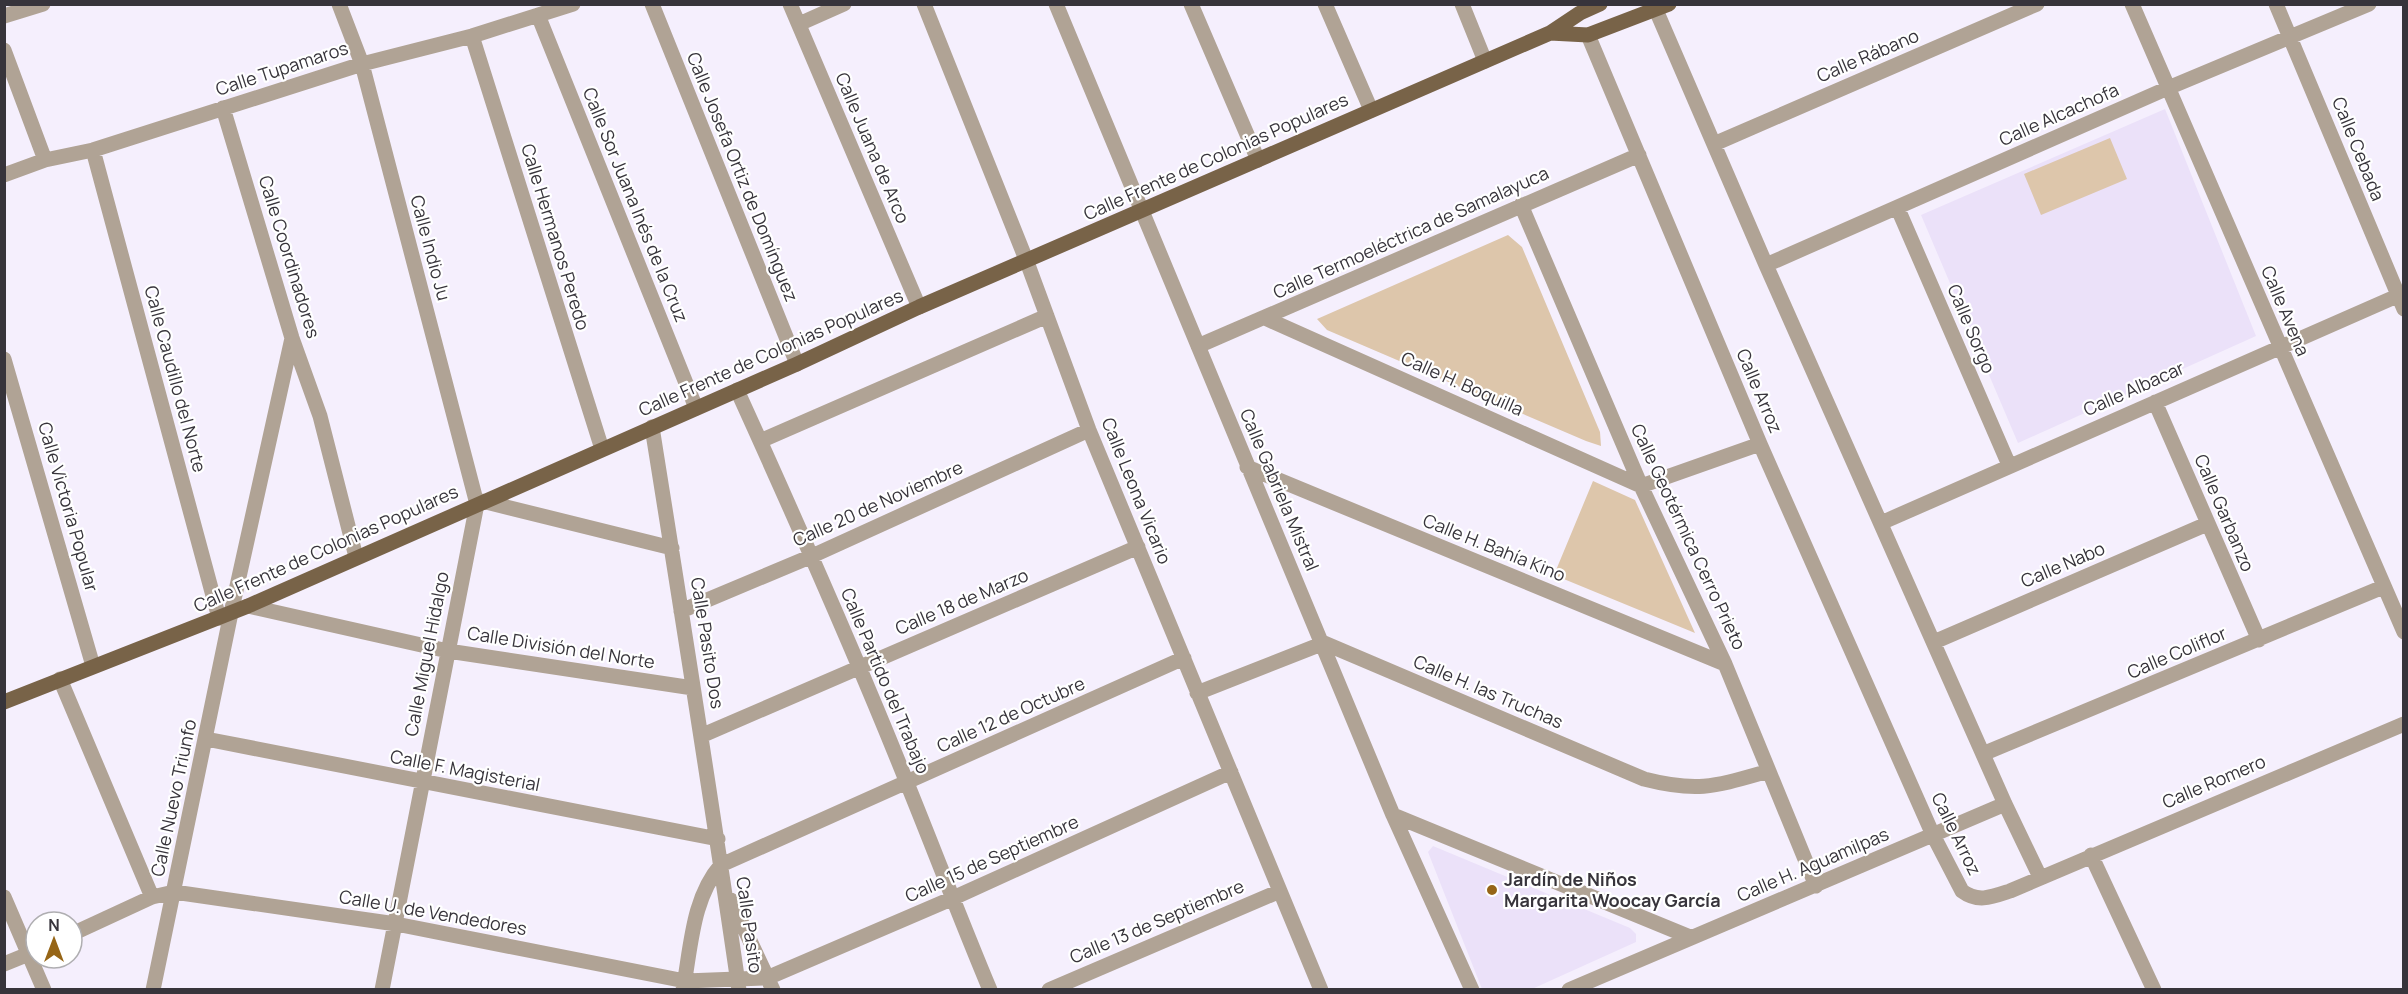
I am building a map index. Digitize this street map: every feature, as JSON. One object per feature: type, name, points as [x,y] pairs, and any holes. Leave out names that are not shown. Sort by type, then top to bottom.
[{"type":"main road","name":"Calle Frente de Colonias Populares","points":[[4,702],[248,606],[1143,209],[1485,62],[1550,33],[1578,9],[1600,4]]},
{"type":"main road","name":"Calle Frente de Colonias Populares","points":[[1550,33],[1588,35],[1660,6]]},
{"type":"main road","name":"Calle Arroz","points":[[1578,9],[1588,35]]},
{"type":"street","points":[[4,16],[44,4]]},
{"type":"street","name":"Calle Indio Ju","points":[[339,4],[362,64],[480,502]]},
{"type":"street","name":"Calle Tupamaros","points":[[4,175],[45,160],[93,150],[362,64],[472,36],[573,4]]},
{"type":"street","name":"Calle Josefa Ortiz de Domínguez","points":[[652,4],[797,364]]},
{"type":"street","name":"Calle Juana de Arco","points":[[790,4],[918,308]]},
{"type":"street","points":[[799,24],[844,4]]},
{"type":"street","name":"Calle Leona Vicario","points":[[924,4],[1027,262],[1089,430],[1321,990]]},
{"type":"street","name":"Calle Gabriela Mistral","points":[[1056,4],[1143,209],[1247,467],[1324,644],[1393,815],[1472,990]]},
{"type":"street","points":[[1191,4],[1258,160]]},
{"type":"street","points":[[1325,4],[1371,110]]},
{"type":"street","points":[[1462,4],[1485,62]]},
{"type":"street","name":"Calle Rábano","points":[[1714,144],[2037,4]]},
{"type":"street","name":"Calle Avena","points":[[2132,4],[2403,632]]},
{"type":"street","name":"Calle Cebada","points":[[2276,4],[2402,299]]},
{"type":"street","name":"Calle Alcachofa","points":[[1766,265],[1898,209],[2168,88],[2369,4]]},
{"type":"street","points":[[1660,6],[1714,144],[1766,265],[1985,753],[2005,804],[2040,877]]},
{"type":"street","name":"Calle Sor Juana Inés de la Cruz","points":[[538,15],[696,408]]},
{"type":"street","name":"Calle Arroz","points":[[1588,35],[1760,444],[1933,835],[1956,881],[1969,897],[1987,898],[2040,877]]},
{"type":"street","name":"Calle Hermanos Peredo","points":[[472,36],[602,449]]},
{"type":"street","points":[[4,50],[45,160]]},
{"type":"street","name":"Calle Coordinadores","points":[[223,108],[292,338],[320,416],[356,557]]},
{"type":"street","name":"Calle Caudillo del Norte","points":[[93,150],[225,616]]},
{"type":"street","name":"Calle Termoeléctrica de Samalayuca","points":[[1198,346],[1267,319],[1521,205],[1639,155]]},
{"type":"street","name":"Calle Geotérmica Cerro Prieto","points":[[1521,205],[1641,486],[1725,664],[1816,886]]},
{"type":"street","name":"Calle Sorgo","points":[[1898,209],[2009,465]]},
{"type":"street","name":"Calle Albacar","points":[[1881,523],[2279,347],[2402,299]]},
{"type":"street","points":[[760,441],[1047,316]]},
{"type":"street","name":"Calle H. Boquilla","points":[[1267,319],[1641,486]]},
{"type":"street","name":"Calle Nuevo Triunfo","points":[[153,990],[206,739],[225,616],[292,338]]},
{"type":"street","name":"Calle Victoria Popular","points":[[4,359],[93,666]]},
{"type":"street","name":"Calle Partido del Trabajo","points":[[737,390],[812,556],[908,783],[951,899],[990,990]]},
{"type":"street","name":"Calle Garbanzo","points":[[2155,402],[2259,640]]},
{"type":"street","name":"Calle Pasito Dos","points":[[652,427],[693,688],[703,735],[721,865]]},
{"type":"street","name":"Calle 20 de Noviembre","points":[[681,611],[812,556],[1089,430]]},
{"type":"street","points":[[1641,486],[1760,444]]},
{"type":"street","name":"Calle H. Bahía Kino","points":[[1247,467],[1725,664]]},
{"type":"street","points":[[480,502],[672,548]]},
{"type":"street","name":"Calle Miguel Hidalgo","points":[[382,990],[448,651],[480,502]]},
{"type":"street","name":"Calle Nabo","points":[[1934,642],[2207,524]]},
{"type":"street","name":"Calle 18 de Marzo","points":[[703,735],[1138,547]]},
{"type":"street","name":"Calle Coliflor","points":[[1985,753],[2383,587]]},
{"type":"street","name":"Calle División del Norte","points":[[248,606],[448,651],[693,688]]},
{"type":"street","points":[[1197,693],[1324,644]]},
{"type":"street","name":"Calle H. las Truchas","points":[[1324,644],[1644,779],[1678,788],[1702,788],[1769,771]]},
{"type":"street","name":"Calle 12 de Octubre","points":[[721,865],[1184,658]]},
{"type":"street","points":[[60,679],[152,897]]},
{"type":"street","name":"Calle Romero","points":[[2040,877],[2403,724]]},
{"type":"street","name":"Calle F. Magisterial","points":[[206,739],[718,839]]},
{"type":"street","name":"Calle 15 de Septiembre","points":[[738,985],[770,984],[1232,772]]},
{"type":"street","name":"Calle H. Aguamilpas","points":[[1569,990],[2005,804]]},
{"type":"street","points":[[1393,815],[1690,937]]},
{"type":"street","points":[[2091,855],[2154,990]]},
{"type":"street","points":[[684,985],[699,906],[706,888],[721,865]]},
{"type":"street","name":"Calle Pasito","points":[[721,865],[738,985]]},
{"type":"street","points":[[724,884],[770,984]]},
{"type":"street","name":"Calle 13 de Septiembre","points":[[1049,990],[1281,891]]},
{"type":"street","points":[[84,928],[152,897],[174,892]]},
{"type":"street","name":"Calle U. de Vendedores","points":[[174,892],[396,924],[684,985],[738,985]]},
{"type":"street","points":[[4,897],[24,935]]},
{"type":"street","points":[[4,964],[24,956]]},
{"type":"street","points":[[38,970],[44,990]]},
{"type":"shaded area","points":[[2165,109],[2256,336],[2018,443],[1921,215]]},
{"type":"shaded area","points":[[2110,138],[2127,179],[2041,215],[2024,174]]},
{"type":"shaded area","points":[[1508,235],[1522,247],[1600,432],[1601,446],[1327,330],[1317,319]]},
{"type":"shaded area","points":[[1593,481],[1635,500],[1695,633],[1554,575]]},
{"type":"shaded area","name":"Jardín de Niños Margarita Woocay García","points":[[1433,846],[1630,928],[1636,934],[1636,942],[1532,989],[1482,989],[1428,852]]},
{"type":"place","name":"Jardín de Niños Margarita Woocay García","points":[[1492,890]]}]
